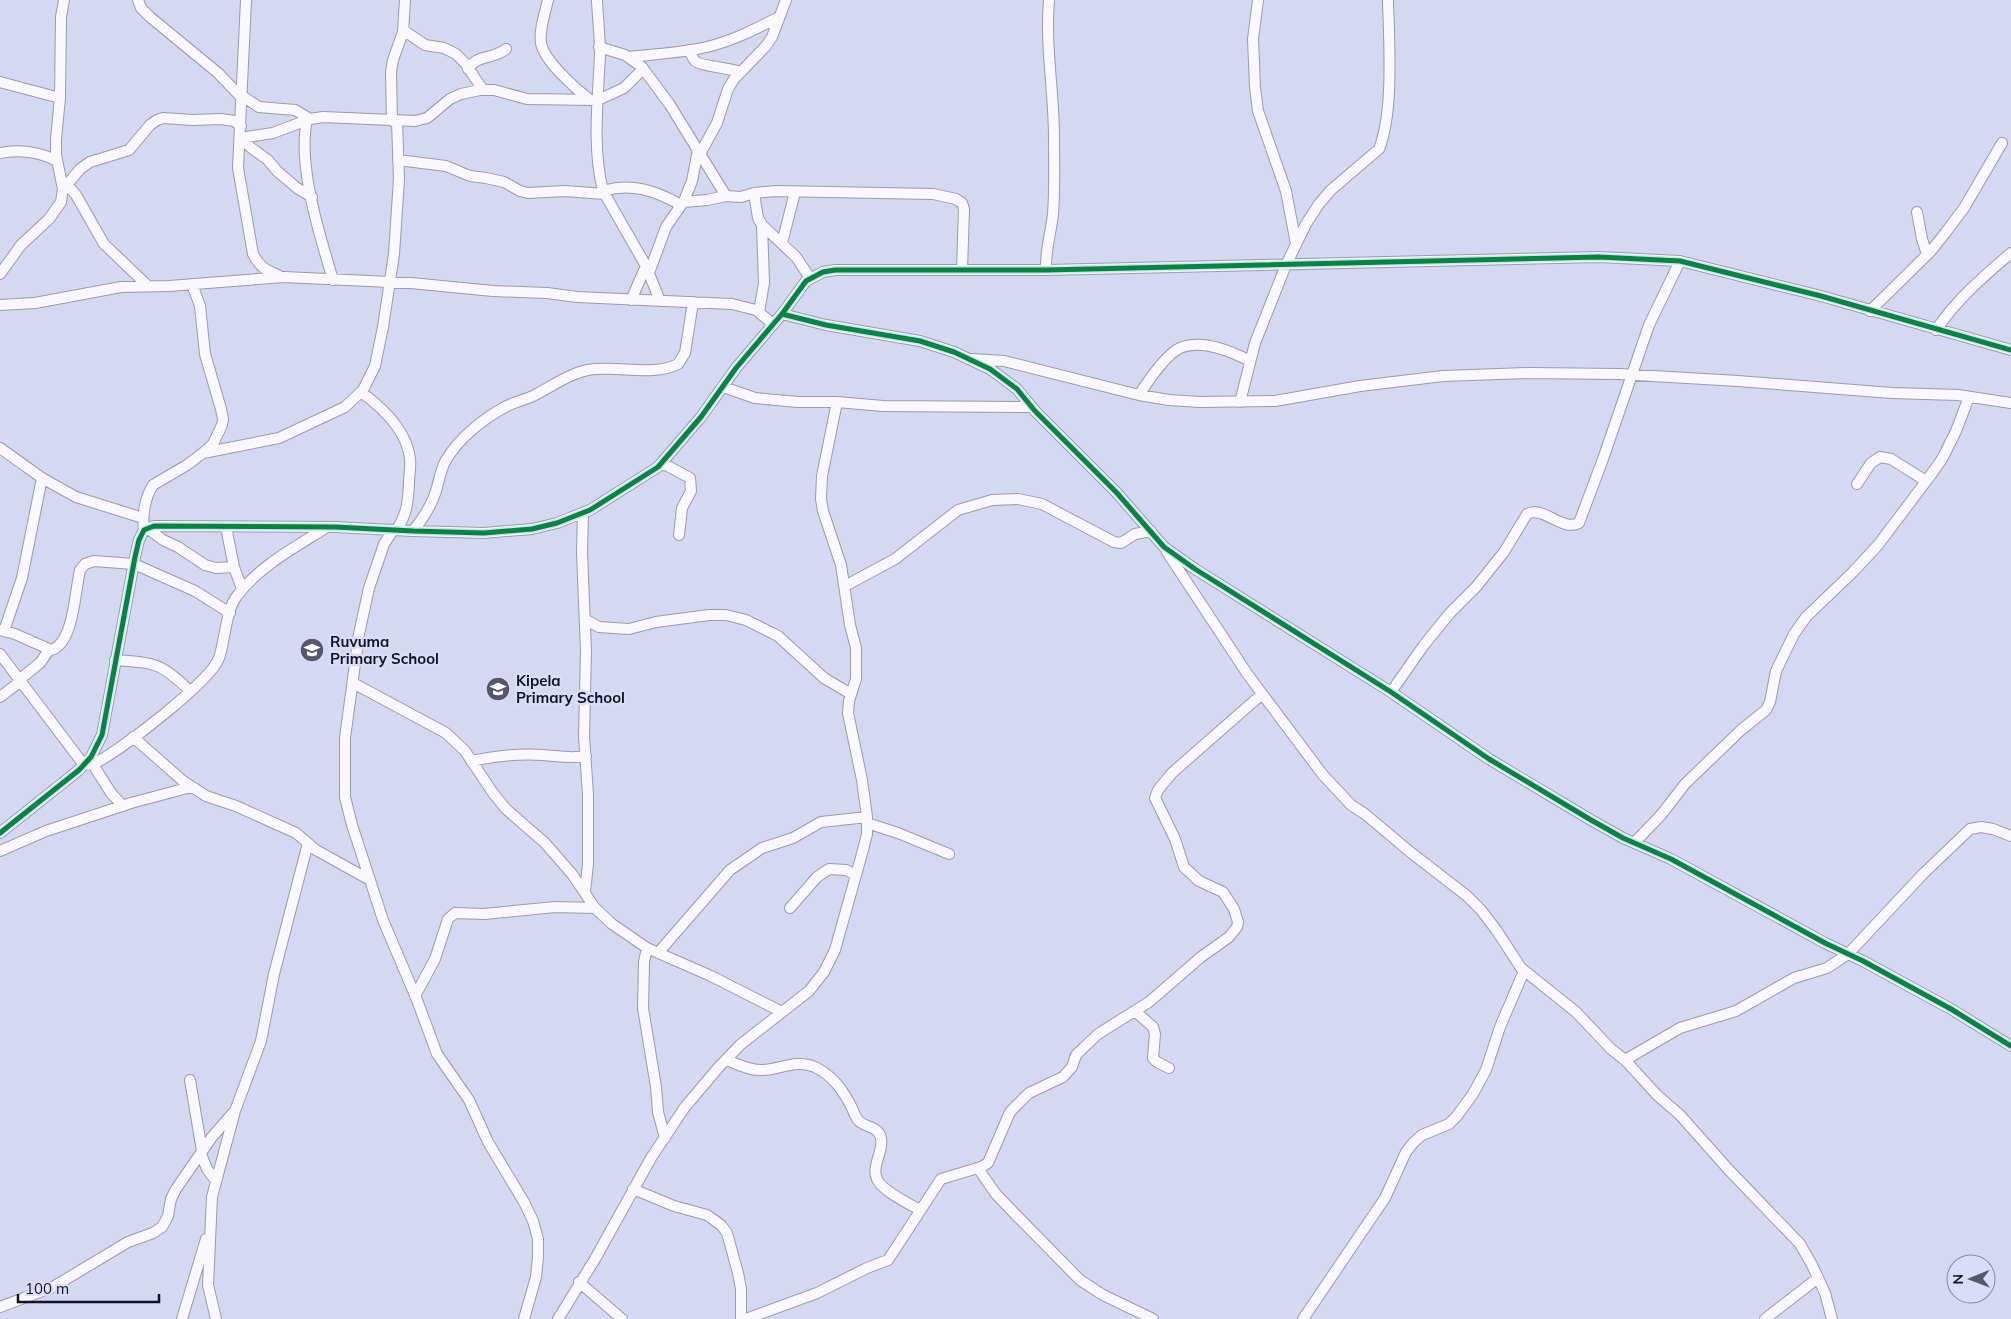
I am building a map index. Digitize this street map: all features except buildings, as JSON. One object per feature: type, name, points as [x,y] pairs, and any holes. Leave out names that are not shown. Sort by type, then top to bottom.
[{"type":"street","points":[[0,274],[21,245],[49,219],[62,202],[64,185],[57,161],[56,139],[60,98],[61,18],[64,0]]},
{"type":"street","points":[[138,0],[141,8],[150,17],[218,73],[242,97],[259,107],[295,110],[309,119]]},
{"type":"street","points":[[246,0],[239,176],[253,254],[257,263],[266,271],[284,277]]},
{"type":"street","points":[[203,453],[279,438],[345,407],[361,392],[375,366],[384,327],[394,254],[398,160],[391,72],[403,30],[405,0]]},
{"type":"street","points":[[548,0],[542,26],[541,44],[561,74],[594,100]]},
{"type":"street","points":[[631,300],[666,227],[682,203],[692,180],[699,152],[717,123],[728,89],[741,72],[766,46],[786,0]]},
{"type":"street","points":[[1046,270],[1046,250],[1053,214],[1054,187],[1054,136],[1048,47],[1049,0]]},
{"type":"street","points":[[1258,0],[1253,39],[1256,95],[1265,135],[1286,191],[1296,244]]},
{"type":"street","points":[[1240,402],[1255,344],[1286,265],[1306,224],[1319,204],[1332,190],[1379,149],[1383,140],[1386,122],[1388,72],[1388,0]]},
{"type":"street","points":[[597,1],[599,47],[594,100],[598,170],[604,192],[647,270],[660,301]]},
{"type":"street","points":[[629,57],[708,46],[742,35],[779,17]]},
{"type":"street","points":[[403,30],[425,45],[450,50],[460,59],[483,90]]},
{"type":"street","points":[[599,47],[629,57],[643,69],[670,105],[726,196]]},
{"type":"street","points":[[468,69],[478,59],[498,55],[506,49]]},
{"type":"street","points":[[689,50],[696,62],[741,72]]},
{"type":"street","points":[[241,138],[273,133],[309,119],[336,117],[415,121],[427,118],[450,99],[461,94],[483,90],[502,92],[527,99],[594,100],[624,88],[643,69]]},
{"type":"street","points":[[0,82],[60,98]]},
{"type":"street","points":[[64,185],[80,168],[90,162],[111,154],[130,150],[150,125],[163,118],[221,119],[234,121],[241,126]]},
{"type":"street","points":[[309,119],[305,132],[305,151],[312,197],[333,280]]},
{"type":"street","points":[[241,138],[250,148],[268,160],[277,171],[297,188],[312,197]]},
{"type":"street","points":[[1870,311],[1927,254],[1964,208],[2002,143]]},
{"type":"street","points":[[0,153],[25,152],[38,154],[57,161]]},
{"type":"street","points":[[398,160],[446,166],[470,176],[504,182],[520,191],[604,192],[619,186],[625,186],[652,191],[682,203],[776,191],[914,193],[956,199],[962,203],[964,209],[962,270]]},
{"type":"street","points":[[64,185],[76,195],[104,244],[148,286]]},
{"type":"street","points":[[782,243],[795,192]]},
{"type":"street","points":[[754,193],[758,218],[762,225],[796,257],[810,278]]},
{"type":"street","points":[[1917,212],[1927,254]]},
{"type":"street","points":[[759,312],[764,283],[762,225]]},
{"type":"street","points":[[1936,330],[1945,316],[1964,296],[2011,253]]},
{"type":"street","points":[[88,764],[102,735],[139,540],[146,529],[154,526],[328,526],[413,532],[508,532],[557,523],[583,513],[632,485],[662,463],[701,417],[810,278],[835,270],[1046,270],[1599,257],[1680,261],[1822,296],[2011,350]]},
{"type":"street","points":[[1391,692],[1424,645],[1450,613],[1476,587],[1504,552],[1527,514],[1531,512],[1538,513],[1572,525],[1579,523],[1649,325],[1680,261]]},
{"type":"street","points":[[0,305],[36,303],[121,287],[284,277],[547,293],[577,298],[732,304],[759,312],[774,324]]},
{"type":"street","points":[[192,284],[200,306],[205,354],[223,419],[219,434],[213,444],[187,465],[153,485],[150,489],[143,518],[146,529],[162,540],[178,546],[204,565],[216,568],[234,567]]},
{"type":"street","points":[[413,532],[434,498],[440,473],[446,460],[458,443],[505,407],[531,397],[571,375],[599,369],[662,369],[678,364],[685,353],[693,302]]},
{"type":"street","points":[[782,314],[826,325],[920,341],[954,352],[990,369],[1007,381],[1117,493],[1164,547],[1262,694],[1338,792],[1351,805],[1468,896],[1497,931],[1513,958],[1524,971],[1582,1018],[1611,1049],[1625,1060],[1657,1095],[1680,1115],[1800,1244],[1825,1293],[1832,1319]]},
{"type":"street","points":[[1139,395],[1158,368],[1181,347],[1205,346],[1224,350],[1250,361]]},
{"type":"street","points":[[969,359],[1004,361],[1139,395],[1169,400],[1200,402],[1293,399],[1339,390],[1443,376],[1529,373],[1632,375],[1969,397],[2011,403]]},
{"type":"street","points":[[723,388],[755,398],[798,402],[837,402],[883,406],[1032,407]]},
{"type":"street","points":[[361,392],[388,414],[406,443],[410,460],[406,513],[384,544],[369,588],[359,634],[345,738],[345,797],[352,825],[383,920],[437,1054],[469,1100],[488,1142],[524,1202],[533,1221],[538,1239],[538,1257],[536,1277],[524,1319]]},
{"type":"street","points":[[1634,843],[1661,816],[1685,784],[1741,730],[1766,710],[1770,702],[1776,671],[1794,634],[1806,618],[1878,544],[1926,482],[1942,459],[1956,432],[1969,397]]},
{"type":"street","points":[[558,1319],[595,1259],[633,1189],[685,1108],[740,1045],[809,991],[824,972],[835,950],[863,850],[867,820],[862,780],[848,713],[857,668],[856,648],[850,625],[841,565],[821,500],[822,476],[837,402]]},
{"type":"street","points":[[0,448],[42,478],[90,502],[143,518]]},
{"type":"street","points":[[1857,484],[1871,463],[1880,457],[1891,459],[1926,482]]},
{"type":"street","points":[[662,463],[690,478],[692,486],[688,499],[682,508],[679,535]]},
{"type":"street","points":[[42,478],[22,578],[2,630],[49,650],[54,650],[61,646],[70,625],[80,570],[85,564],[94,561],[134,564],[195,591],[230,613]]},
{"type":"street","points":[[845,586],[896,559],[958,510],[992,500],[1018,499],[1042,504],[1065,518],[1114,542],[1121,543],[1135,534],[1151,531]]},
{"type":"street","points":[[583,513],[582,552],[586,620],[584,736],[588,795],[588,855],[585,892]]},
{"type":"street","points":[[0,832],[88,764],[99,761],[163,715],[209,674],[219,659],[235,598],[249,580],[328,526]]},
{"type":"street","points":[[225,527],[234,567],[242,589]]},
{"type":"street","points":[[1164,547],[1195,570],[1391,692],[1489,759],[1591,820],[1711,880],[1825,943],[1951,1009],[2011,1046]]},
{"type":"street","points":[[586,620],[599,627],[629,629],[656,622],[709,615],[726,615],[746,620],[778,636],[824,678],[851,694]]},
{"type":"street","points":[[0,697],[35,668],[49,650]]},
{"type":"street","points":[[0,654],[123,806]]},
{"type":"street","points":[[115,660],[146,662],[158,665],[168,670],[190,691]]},
{"type":"street","points":[[353,682],[446,733],[465,751],[506,809],[543,841],[572,874],[595,908],[612,924],[647,948],[711,976],[782,1012]]},
{"type":"street","points":[[746,1319],[817,1293],[856,1273],[888,1260],[940,1179],[978,1168],[988,1163],[1010,1112],[1028,1093],[1063,1077],[1072,1067],[1076,1055],[1092,1039],[1102,1031],[1136,1012],[1201,957],[1229,937],[1237,927],[1238,922],[1234,909],[1223,892],[1200,881],[1184,867],[1174,839],[1155,798],[1158,790],[1172,773],[1262,694]]},
{"type":"street","points":[[132,737],[191,787],[206,796],[236,806],[296,833],[328,858],[370,880]]},
{"type":"street","points":[[472,760],[513,755],[543,755],[566,758],[586,756]]},
{"type":"street","points":[[0,851],[46,830],[191,787]]},
{"type":"street","points":[[658,953],[730,870],[762,848],[793,838],[821,822],[867,820],[949,854]]},
{"type":"street","points":[[1625,1060],[1680,1028],[1736,1010],[1794,978],[1827,968],[1848,954],[1923,874],[1970,829],[1981,827],[1993,829],[2011,836]]},
{"type":"street","points":[[216,1319],[208,1285],[212,1197],[235,1111],[261,1041],[274,974],[308,843]]},
{"type":"street","points":[[790,908],[817,877],[829,869],[846,870],[856,875]]},
{"type":"street","points":[[415,996],[435,959],[448,920],[455,913],[484,914],[555,907],[595,908]]},
{"type":"street","points":[[647,948],[644,962],[643,1008],[655,1080],[658,1112],[665,1138]]},
{"type":"street","points":[[1303,1319],[1385,1198],[1406,1152],[1422,1135],[1448,1124],[1456,1117],[1473,1094],[1486,1070],[1500,1027],[1524,971]]},
{"type":"street","points":[[1136,1012],[1152,1027],[1155,1034],[1153,1058],[1169,1068]]},
{"type":"street","points":[[726,1060],[751,1070],[762,1071],[791,1064],[814,1066],[834,1080],[842,1090],[857,1119],[865,1125],[876,1129],[881,1138],[876,1174],[877,1181],[920,1210]]},
{"type":"street","points":[[190,1080],[202,1152],[207,1169],[216,1181]]},
{"type":"street","points":[[0,1307],[53,1287],[128,1242],[153,1233],[162,1227],[168,1216],[173,1194],[202,1152],[235,1111]]},
{"type":"street","points":[[978,1168],[996,1193],[1080,1280],[1103,1296],[1153,1319]]},
{"type":"street","points":[[633,1189],[674,1206],[707,1215],[721,1225],[727,1233],[738,1273],[741,1289],[741,1319]]},
{"type":"street","points":[[182,1319],[200,1255],[210,1229]]},
{"type":"street","points":[[1765,1319],[1818,1278]]},
{"type":"street","points":[[580,1282],[622,1319]]},
{"type":"cycle path","points":[[0,833],[79,770],[91,757],[102,735],[135,557],[139,540],[144,530],[154,526],[335,527],[484,533],[532,529],[557,523],[590,510],[658,467],[701,417],[736,368],[782,314],[806,281],[823,272],[835,270],[1046,270],[1599,257],[1680,261],[1821,296],[2011,350]]},
{"type":"cycle path","points":[[782,314],[826,325],[920,341],[954,352],[990,369],[1017,389],[1035,411],[1117,493],[1164,547],[1195,569],[1391,692],[1489,759],[1591,820],[1623,838],[1671,859],[1825,943],[1863,961],[1951,1009],[2011,1046]]},
{"type":"place","name":"Ruvuma Primary School","points":[[312,650]]},
{"type":"place","name":"Kipela Primary School","points":[[498,689]]}]
